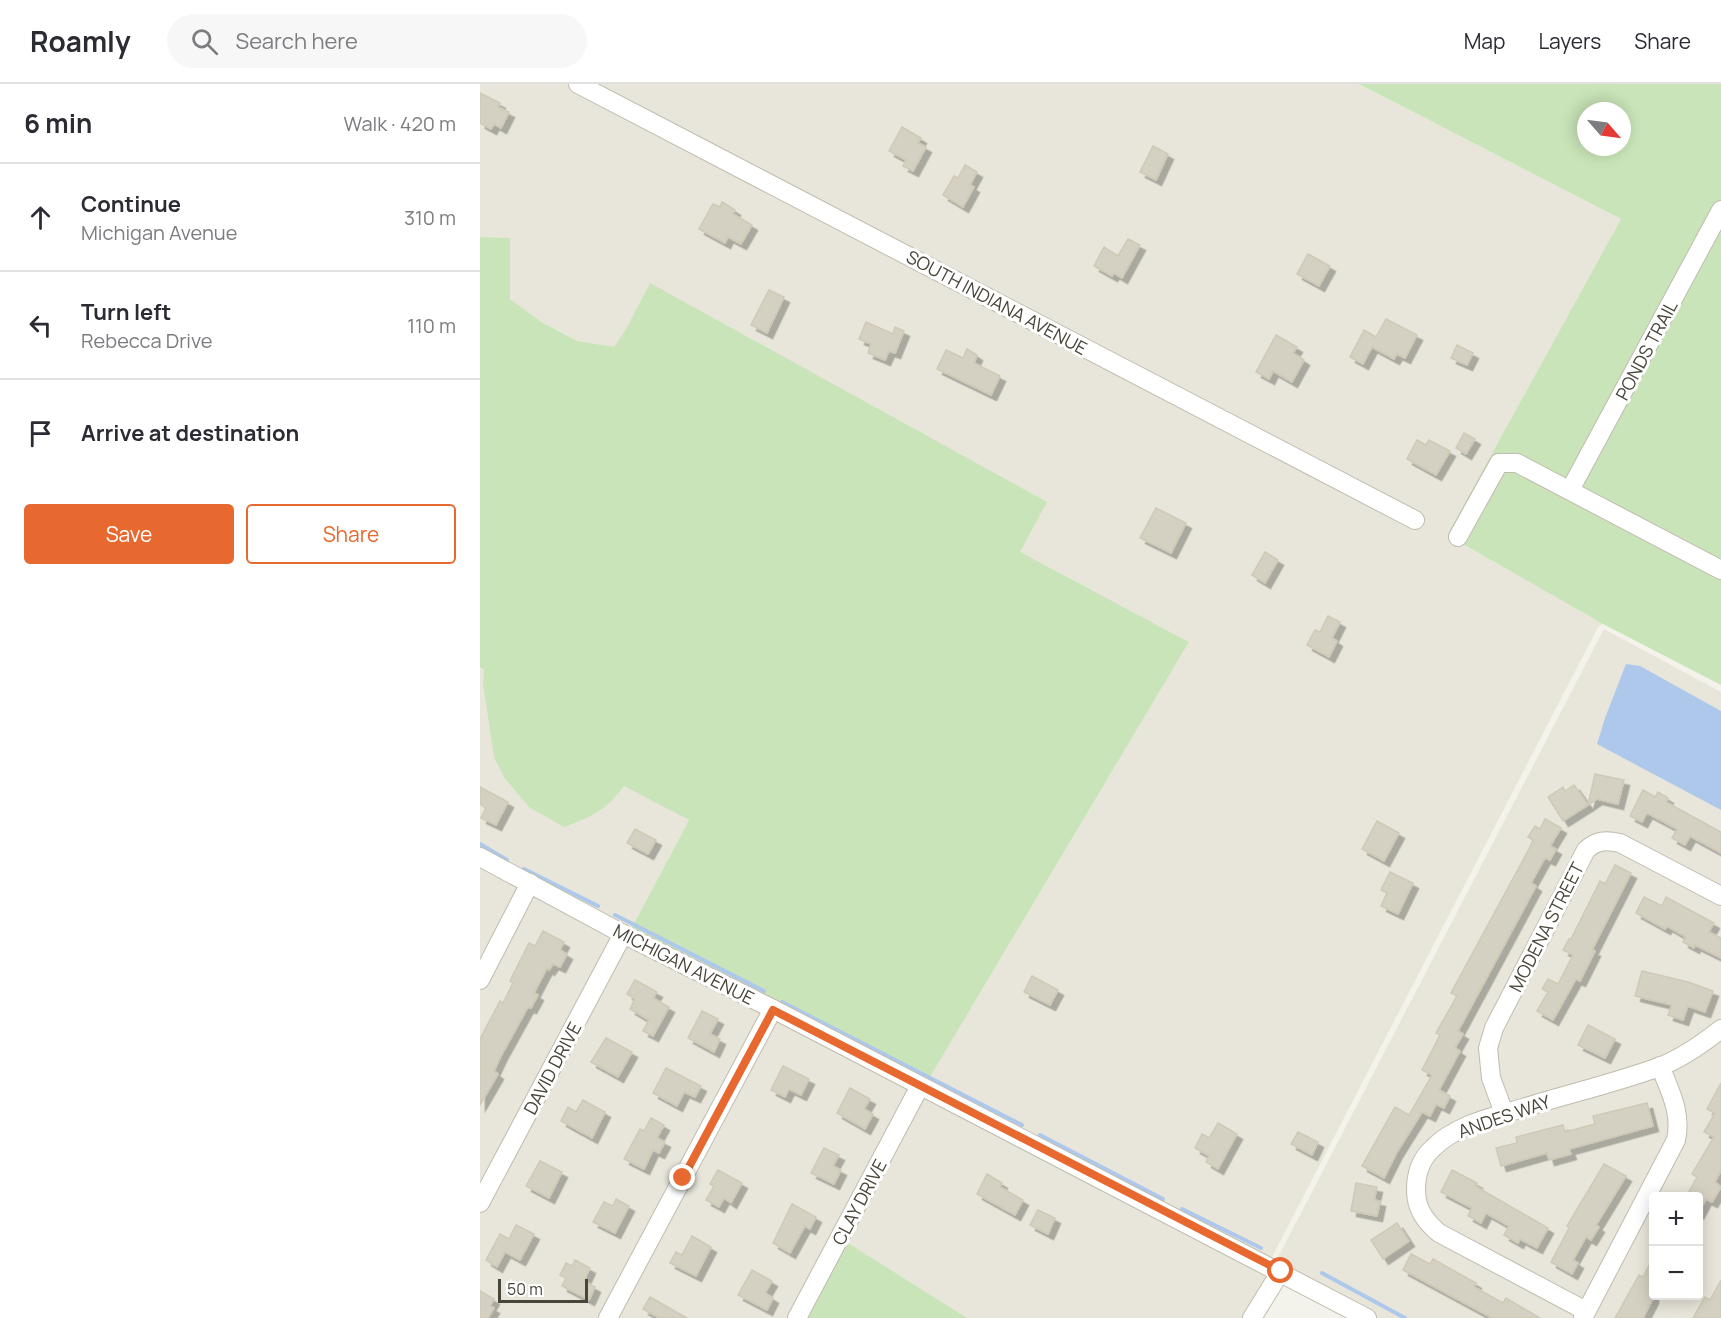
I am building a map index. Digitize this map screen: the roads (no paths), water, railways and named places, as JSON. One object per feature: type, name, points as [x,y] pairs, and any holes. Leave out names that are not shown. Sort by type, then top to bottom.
[{"type":"street","name":"SOUTH INDIANA AVENUE","points":[[578,84],[1415,520]]},
{"type":"street","name":"PONDS TRAIL","points":[[1570,490],[1721,210]]},
{"type":"street","points":[[1458,537],[1499,463],[1517,463],[1721,570]]},
{"type":"street","name":"MODENA STREET","points":[[1504,1113],[1491,1078],[1488,1048],[1491,1038],[1499,1018],[1586,850],[1592,844],[1605,840],[1620,843],[1721,896]]},
{"type":"street","name":"MICHIGAN AVENUE","points":[[480,857],[623,934],[1281,1271],[1367,1318]]},
{"type":"street","points":[[480,980],[530,883]]},
{"type":"street","name":"DAVID DRIVE","points":[[480,1203],[623,934]]},
{"type":"street","points":[[608,1318],[773,1010]]},
{"type":"street","name":"ANDES WAY","points":[[1584,1314],[1439,1233],[1430,1225],[1416,1197],[1420,1164],[1432,1148],[1443,1139],[1475,1122],[1660,1066],[1700,1046],[1721,1029]]},
{"type":"street","points":[[1584,1314],[1676,1140],[1678,1111],[1660,1066]]},
{"type":"street","name":"CLAY DRIVE","points":[[797,1318],[920,1086]]},
{"type":"street","points":[[1252,1318],[1281,1271]]},
{"type":"water","points":[[1626,664],[1640,666],[1721,711],[1721,810],[1597,744]]},
{"type":"waterway","points":[[480,844],[507,860]]},
{"type":"waterway","points":[[524,869],[598,906]]},
{"type":"waterway","points":[[615,915],[764,991]]},
{"type":"waterway","points":[[782,1002],[1022,1125]]},
{"type":"waterway","points":[[1040,1135],[1163,1199]]},
{"type":"waterway","points":[[1182,1209],[1261,1248]]},
{"type":"waterway","points":[[1322,1273],[1405,1318]]}]
